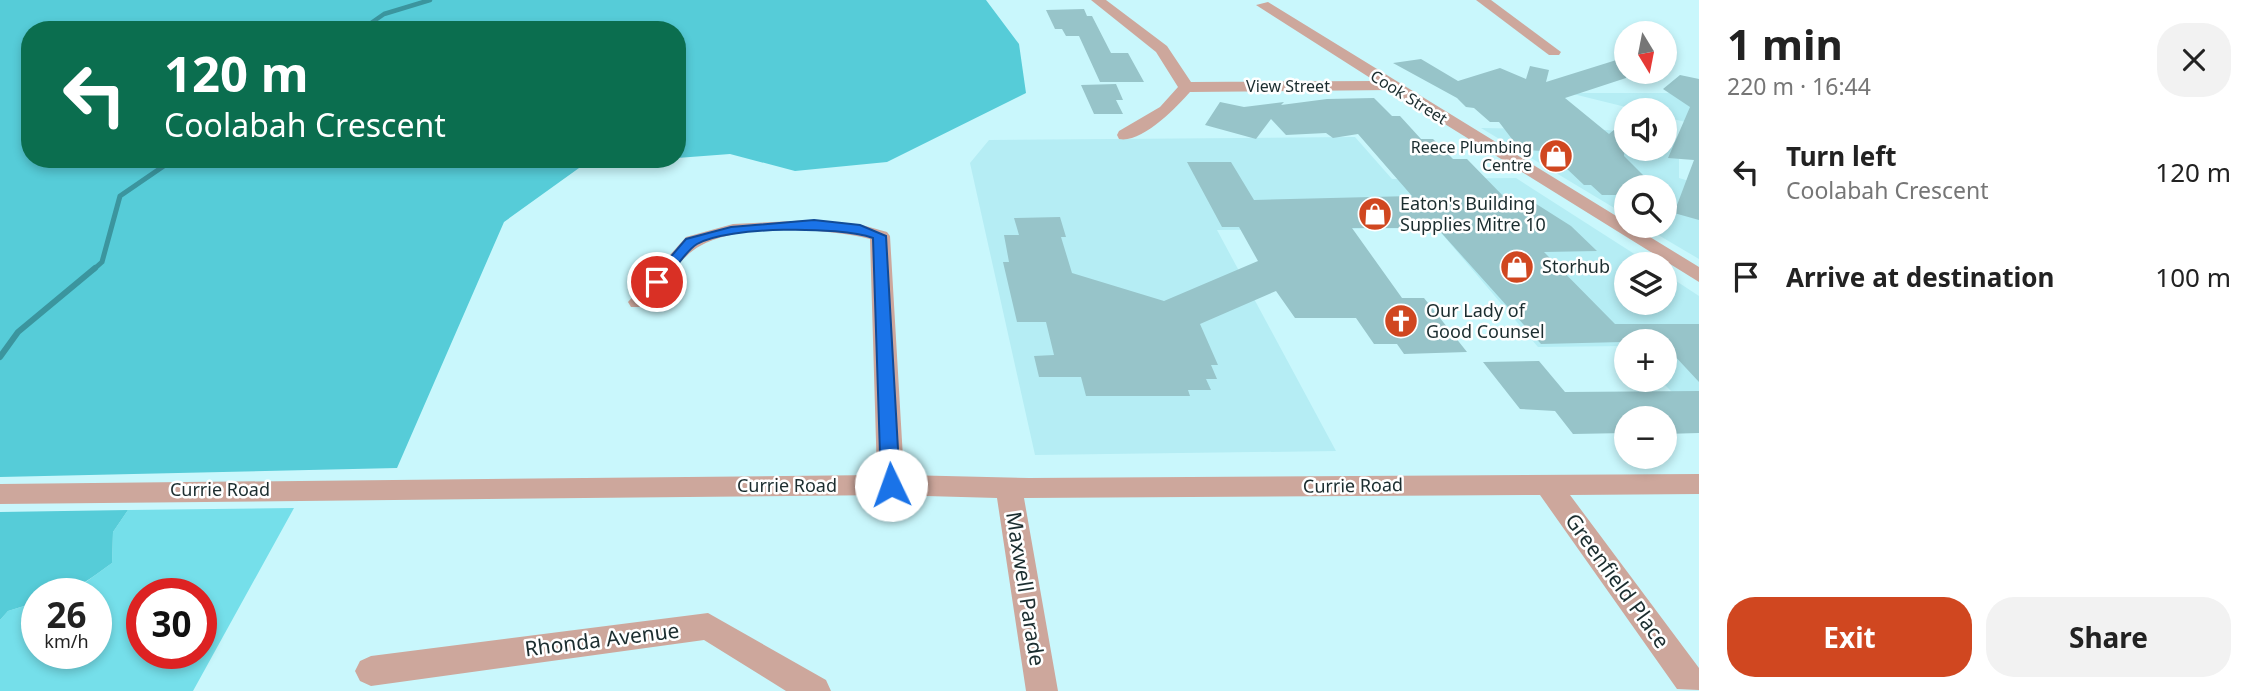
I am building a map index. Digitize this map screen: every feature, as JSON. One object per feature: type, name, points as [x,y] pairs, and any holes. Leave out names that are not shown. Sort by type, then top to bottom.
[{"type":"street","points":[[1098,0],[1162,49],[1186,87],[1166,110],[1125,135]]},
{"type":"street","points":[[1483,0],[1554,52]]},
{"type":"street","name":"Cook Street","points":[[1263,1],[1390,86],[1699,276]]},
{"type":"street","name":"View Street","points":[[1186,87],[1390,86]]},
{"type":"street","points":[[639,302],[691,242],[731,231],[814,225],[860,229],[880,236],[891,485]]},
{"type":"street","name":"Greenfield Place","points":[[1546,483],[1688,679]]},
{"type":"street","name":"Currie Road","points":[[0,494],[891,485],[1009,488],[1699,484]]},
{"type":"street","name":"Maxwell Parade","points":[[1009,488],[1042,691]]},
{"type":"street","name":"Rhonda Avenue","points":[[371,671],[708,626],[815,691]]},
{"type":"shaded area","points":[[0,0],[986,0],[1019,44],[1026,93],[887,162],[795,171],[730,154],[686,157],[686,21],[21,21],[21,168],[579,168],[504,222],[397,468],[0,477]]},
{"type":"shaded area","points":[[1569,93],[1699,93],[1699,125],[1677,120],[1677,98],[1614,98],[1614,104]]},
{"type":"shaded area","points":[[1481,128],[1614,131],[1614,161],[1677,161],[1679,142],[1679,178],[1699,184],[1699,259],[1663,238],[1677,238],[1677,175],[1614,175],[1614,208]]},
{"type":"shaded area","points":[[1355,137],[1392,179],[1516,178],[1631,252],[1614,252],[1614,315],[1677,315],[1677,282],[1699,296],[1699,419],[1672,392],[1677,392],[1677,329],[1614,329],[1614,346],[1538,347],[1437,228],[1217,230],[1336,451],[1035,455],[970,163],[989,140]]},
{"type":"shaded area","points":[[294,508],[217,648],[217,578],[126,578],[126,669],[205,669],[193,691],[0,691],[0,620],[8,611],[21,607],[21,669],[112,669],[112,578],[91,578],[112,563],[113,532],[128,510]]},
{"type":"shaded area","points":[[128,510],[113,532],[112,563],[91,578],[21,578],[21,607],[8,611],[0,620],[0,512]]},
{"type":"building","points":[[1084,9],[1087,16],[1092,16],[1111,53],[1128,53],[1144,82],[1100,82],[1079,36],[1066,36],[1062,29],[1055,29],[1046,10]]},
{"type":"building","points":[[1421,59],[1458,81],[1500,68],[1526,79],[1530,66],[1549,70],[1546,82],[1614,61],[1614,82],[1565,98],[1609,134],[1614,130],[1614,161],[1629,161],[1643,175],[1614,175],[1614,195],[1602,195],[1591,185],[1584,185],[1565,167],[1556,166],[1542,151],[1527,150],[1515,143],[1499,122],[1490,122],[1474,108],[1466,107],[1457,98],[1393,63]]},
{"type":"building","points":[[1680,75],[1699,79],[1699,220],[1677,214],[1677,205],[1694,160],[1677,159],[1677,137],[1690,107],[1663,89],[1669,84],[1677,84]]},
{"type":"building","points":[[1116,84],[1123,100],[1116,100],[1123,114],[1094,114],[1081,85]]},
{"type":"building","points":[[1374,98],[1392,116],[1400,116],[1421,139],[1433,139],[1453,159],[1467,159],[1507,200],[1530,200],[1571,226],[1597,251],[1544,252],[1615,324],[1699,324],[1699,382],[1677,358],[1677,329],[1614,329],[1614,342],[1541,344],[1437,228],[1352,228],[1402,298],[1424,298],[1467,352],[1404,354],[1397,344],[1374,344],[1356,318],[1295,318],[1276,291],[1200,324],[1218,365],[1211,365],[1217,379],[1206,379],[1211,390],[1188,390],[1190,396],[1086,396],[1081,377],[1039,377],[1034,356],[1054,355],[1046,322],[1017,322],[1003,262],[1009,262],[1004,235],[1019,235],[1014,218],[1060,217],[1066,237],[1061,237],[1072,273],[1164,301],[1258,261],[1239,227],[1222,227],[1187,162],[1231,162],[1254,200],[1412,196],[1358,134],[1333,138],[1326,133],[1286,135],[1271,119],[1256,139],[1205,125],[1220,102],[1244,107],[1327,99]]},
{"type":"building","points":[[1539,361],[1565,392],[1699,391],[1699,433],[1677,434],[1677,406],[1614,406],[1614,433],[1573,434],[1555,411],[1520,409],[1483,362]]},
{"type":"waterway","points":[[374,21],[384,14],[430,0]]},
{"type":"waterway","points":[[93,270],[102,262],[120,196],[161,168]]},
{"type":"waterway","points":[[0,357],[18,332],[95,268]]},
{"type":"place","name":"Reece Plumbing Centre","points":[[1556,156]]},
{"type":"place","name":"Eaton's Building Supplies Mitre 10","points":[[1375,214]]},
{"type":"place","name":"Storhub","points":[[1517,267]]},
{"type":"place","name":"Our Lady of Good Counsel","points":[[1401,321]]},
{"type":"route","points":[[657,282],[691,242],[731,231],[814,225],[860,229],[880,236],[891,485]]}]
